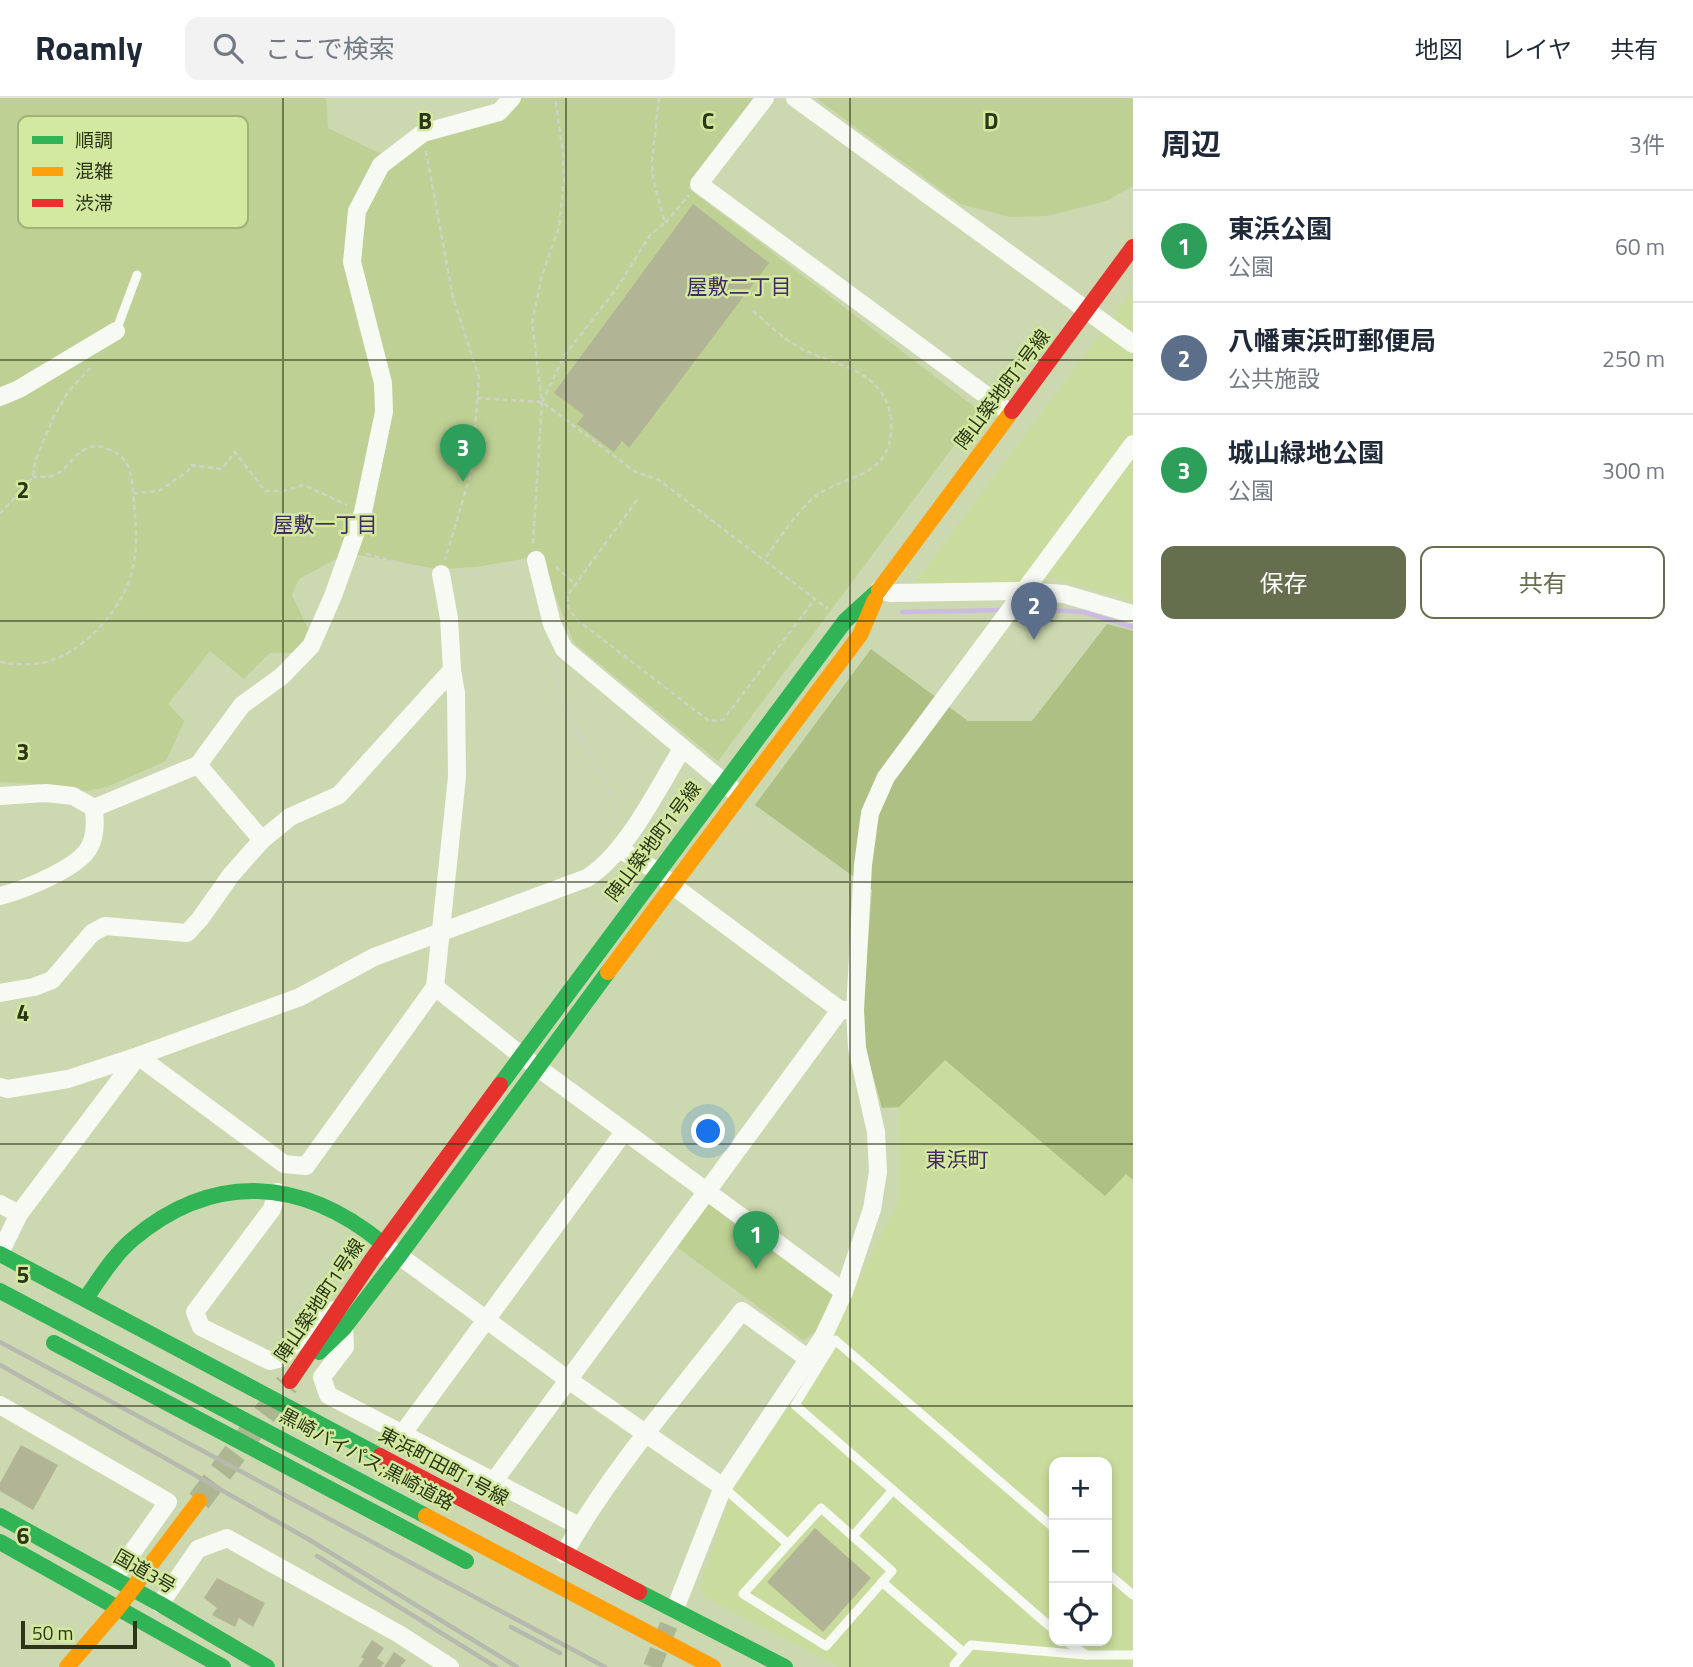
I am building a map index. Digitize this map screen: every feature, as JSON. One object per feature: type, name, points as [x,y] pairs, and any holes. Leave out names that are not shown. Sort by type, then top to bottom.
[{"type":"main road","name":"陣山築地町1号線","points":[[879,590],[860,635],[738,795],[399,1256],[344,1328],[290,1381],[334,1310],[382,1243],[657,871],[845,621],[879,590],[1133,247]]},
{"type":"main road","points":[[86,1298],[131,1241],[165,1216],[235,1190],[277,1192],[321,1203],[353,1220],[382,1243]]},
{"type":"main road","name":"東浜町田町1号線","points":[[0,1253],[564,1553],[785,1667]]},
{"type":"main road","name":"黒崎バイパス;黒崎道路","points":[[0,1291],[713,1667]]},
{"type":"main road","points":[[36,1333],[484,1570]]},
{"type":"main road","points":[[67,1667],[118,1608],[199,1501]]},
{"type":"main road","name":"国道3号","points":[[0,1516],[132,1588],[267,1667]]},
{"type":"main road","points":[[0,1542],[223,1667]]},
{"type":"street","points":[[94,808],[198,765],[242,705],[282,676],[311,646],[363,512],[383,412],[383,383],[352,262],[357,211],[381,165],[423,133],[499,112],[512,98]]},
{"type":"street","points":[[765,98],[699,184],[1010,413]]},
{"type":"street","points":[[795,98],[1133,344]]},
{"type":"street","points":[[0,397],[19,389],[116,331]]},
{"type":"street","points":[[675,1609],[723,1488],[810,1360],[844,1292],[872,1209],[878,1172],[876,1132],[847,1010],[870,813],[886,777],[1133,444]]},
{"type":"street","points":[[536,560],[552,624],[564,649],[738,795]]},
{"type":"street","points":[[138,1056],[284,1164],[306,1166],[435,987],[457,777],[456,694],[449,618],[441,574]]},
{"type":"street","points":[[879,590],[891,593],[1064,594],[1133,614]]},
{"type":"street","points":[[0,993],[34,987],[52,980],[92,933],[105,926],[187,933],[231,875],[262,840],[290,817],[339,795],[452,670]]},
{"type":"street","points":[[0,1087],[8,1089],[68,1079],[138,1056],[300,996],[374,957],[587,877],[601,869],[621,846],[682,749]]},
{"type":"street","points":[[198,765],[262,840]]},
{"type":"street","points":[[0,796],[46,793],[73,796],[94,808]]},
{"type":"street","points":[[0,896],[63,871],[89,849],[95,827],[94,808]]},
{"type":"street","points":[[621,846],[847,1010]]},
{"type":"street","points":[[435,987],[538,1068],[844,1292]]},
{"type":"street","points":[[494,1481],[706,1191],[847,1010]]},
{"type":"street","points":[[0,1253],[19,1214],[138,1056]]},
{"type":"street","points":[[403,1433],[624,1132]]},
{"type":"street","points":[[277,1192],[272,1209],[195,1312],[201,1327],[271,1361],[281,1358],[314,1321],[334,1310]]},
{"type":"street","points":[[0,1204],[19,1214]]},
{"type":"street","points":[[382,1243],[723,1488]]},
{"type":"street","points":[[564,1553],[579,1526],[646,1434],[742,1311],[810,1360]]},
{"type":"street","points":[[344,1328],[345,1347],[322,1377],[328,1395],[579,1526]]},
{"type":"street","points":[[0,1405],[168,1502],[114,1578]]},
{"type":"street","points":[[160,1604],[198,1549],[227,1538],[399,1634],[450,1667]]},
{"type":"street","points":[[130,1632],[173,1567]]},
{"type":"lane","points":[[116,331],[137,275]]},
{"type":"lane","points":[[1049,1524],[835,1340],[795,1405],[1049,1626]]},
{"type":"lane","points":[[723,1488],[788,1544]]},
{"type":"lane","points":[[853,1536],[893,1490]]},
{"type":"lane","points":[[821,1508],[853,1536],[892,1570],[826,1646],[743,1594],[821,1508]]},
{"type":"lane","points":[[1112,1577],[1133,1595]]},
{"type":"lane","points":[[882,1582],[964,1653]]},
{"type":"lane","points":[[954,1665],[971,1645],[1086,1655],[1133,1655]]},
{"type":"lane","points":[[1073,1646],[1086,1655]]},
{"type":"path","points":[[536,560],[533,545],[542,402],[533,323],[542,275],[559,227],[564,179],[564,153],[555,98]]},
{"type":"path","points":[[659,98],[652,161],[653,178],[665,223]]},
{"type":"path","points":[[423,133],[453,298],[479,377],[472,468],[441,574]]},
{"type":"path","points":[[542,402],[564,356],[617,288],[650,235],[665,223],[699,184]]},
{"type":"path","points":[[753,311],[795,345],[854,370],[874,383],[883,394],[890,411],[892,433],[884,453],[872,469],[859,478],[835,486],[812,499],[764,560]]},
{"type":"path","points":[[0,514],[33,477],[35,462],[54,416],[68,392],[95,362]]},
{"type":"path","points":[[477,398],[542,402],[634,471],[659,480],[845,621]]},
{"type":"path","points":[[0,662],[22,665],[57,659],[91,635],[116,607],[131,575],[137,543],[130,468],[125,460],[108,448],[84,449],[53,476],[33,477]]},
{"type":"path","points":[[133,493],[159,491],[188,471],[191,465],[222,470],[235,452],[265,491],[283,491],[304,485],[363,512]]},
{"type":"path","points":[[637,500],[567,596],[569,609],[576,619],[709,721],[723,720],[815,598]]},
{"type":"path","points":[[349,549],[441,574],[478,573],[536,560],[552,564],[576,585]]},
{"type":"path","points":[[564,649],[556,667],[559,689],[575,731],[604,777],[615,809],[621,846]]},
{"type":"path","points":[[115,1651],[130,1632]]},
{"type":"shaded area","points":[[0,98],[326,98],[328,128],[379,153],[505,119],[519,98],[757,98],[688,188],[980,411],[718,761],[574,643],[539,556],[476,567],[438,569],[347,553],[299,579],[292,595],[310,633],[293,653],[270,653],[244,679],[210,651],[168,704],[184,721],[166,761],[107,787],[81,792],[36,784],[0,782]]},
{"type":"shaded area","points":[[816,98],[1133,98],[1133,186],[1106,201],[1047,216],[1011,217],[960,204]]},
{"type":"shaded area","points":[[1133,290],[1133,601],[1054,577],[1018,582],[920,586],[916,582]]},
{"type":"shaded area","points":[[1107,624],[1133,631],[1133,1180],[1126,1174],[1105,1196],[945,1060],[899,1107],[882,1108],[865,1047],[863,1010],[872,890],[755,805],[871,649],[968,721],[1032,721]]},
{"type":"shaded area","points":[[945,1059],[1104,1196],[1126,1174],[1133,1180],[1133,1667],[839,1667],[704,1597],[700,1584],[735,1485],[815,1368],[898,1202],[899,1107]]},
{"type":"shaded area","points":[[712,1199],[834,1291],[831,1306],[815,1332],[803,1340],[677,1247]]},
{"type":"building","points":[[693,204],[769,263],[629,448],[622,441],[614,452],[577,424],[584,415],[554,393]]},
{"type":"building","points":[[21,1445],[58,1465],[33,1510],[0,1491],[0,1483]]},
{"type":"building","points":[[815,1528],[871,1578],[823,1632],[767,1582]]},
{"type":"building","points":[[217,1578],[265,1603],[253,1627],[239,1618],[235,1627],[212,1615],[217,1608],[204,1598]]},
{"type":"building","points":[[372,1640],[384,1648],[377,1658],[384,1663],[381,1667],[358,1667],[364,1659],[361,1657]]},
{"type":"building","points":[[394,1652],[406,1660],[400,1667],[384,1667]]},
{"type":"waterway","points":[[1017,608],[1083,612],[1133,627]]},
{"type":"waterway","points":[[902,612],[1002,610]]},
{"type":"tunnel","points":[[199,1501],[287,1384]]},
{"type":"tunnel","points":[[652,1667],[675,1609]]},
{"type":"railway","points":[[0,1342],[605,1667]]},
{"type":"railway","points":[[0,1365],[308,1539],[517,1667]]},
{"type":"railway","points":[[317,1556],[496,1667]]},
{"type":"railway","points":[[511,1627],[560,1653]]},
{"type":"traffic: fast","points":[[500,1085],[845,621],[879,590]]},
{"type":"traffic: fast","points":[[319,1352],[344,1328],[399,1256],[608,972]]},
{"type":"traffic: fast","points":[[86,1298],[113,1259],[133,1239],[164,1217],[195,1202],[227,1193],[258,1191],[290,1195],[321,1205],[352,1221],[382,1243]]},
{"type":"traffic: fast","points":[[0,1254],[380,1456]]},
{"type":"traffic: fast","points":[[0,1291],[426,1516]]},
{"type":"traffic: fast","points":[[54,1343],[466,1561]]},
{"type":"traffic: fast","points":[[0,1516],[160,1604],[267,1667]]},
{"type":"traffic: fast","points":[[0,1542],[223,1667]]},
{"type":"traffic: fast","points":[[639,1592],[785,1667]]},
{"type":"traffic: slow","points":[[879,590],[1012,411]]},
{"type":"traffic: slow","points":[[608,972],[860,635],[875,600]]},
{"type":"traffic: slow","points":[[67,1667],[118,1608],[199,1501]]},
{"type":"traffic: slow","points":[[426,1516],[713,1667]]},
{"type":"traffic: jam","points":[[1012,411],[1133,247]]},
{"type":"traffic: jam","points":[[290,1381],[373,1258],[500,1085]]},
{"type":"traffic: jam","points":[[380,1456],[639,1592]]},
{"type":"place","name":"城山緑地公園","points":[[463,482]]},
{"type":"place","name":"八幡東浜町郵便局","points":[[1034,640]]},
{"type":"place","name":"東浜公園","points":[[756,1269]]},
{"type":"district","name":"屋敷二丁目","points":[[739,287]]},
{"type":"district","name":"屋敷一丁目","points":[[325,525]]},
{"type":"district","name":"東浜町","points":[[957,1160]]}]
